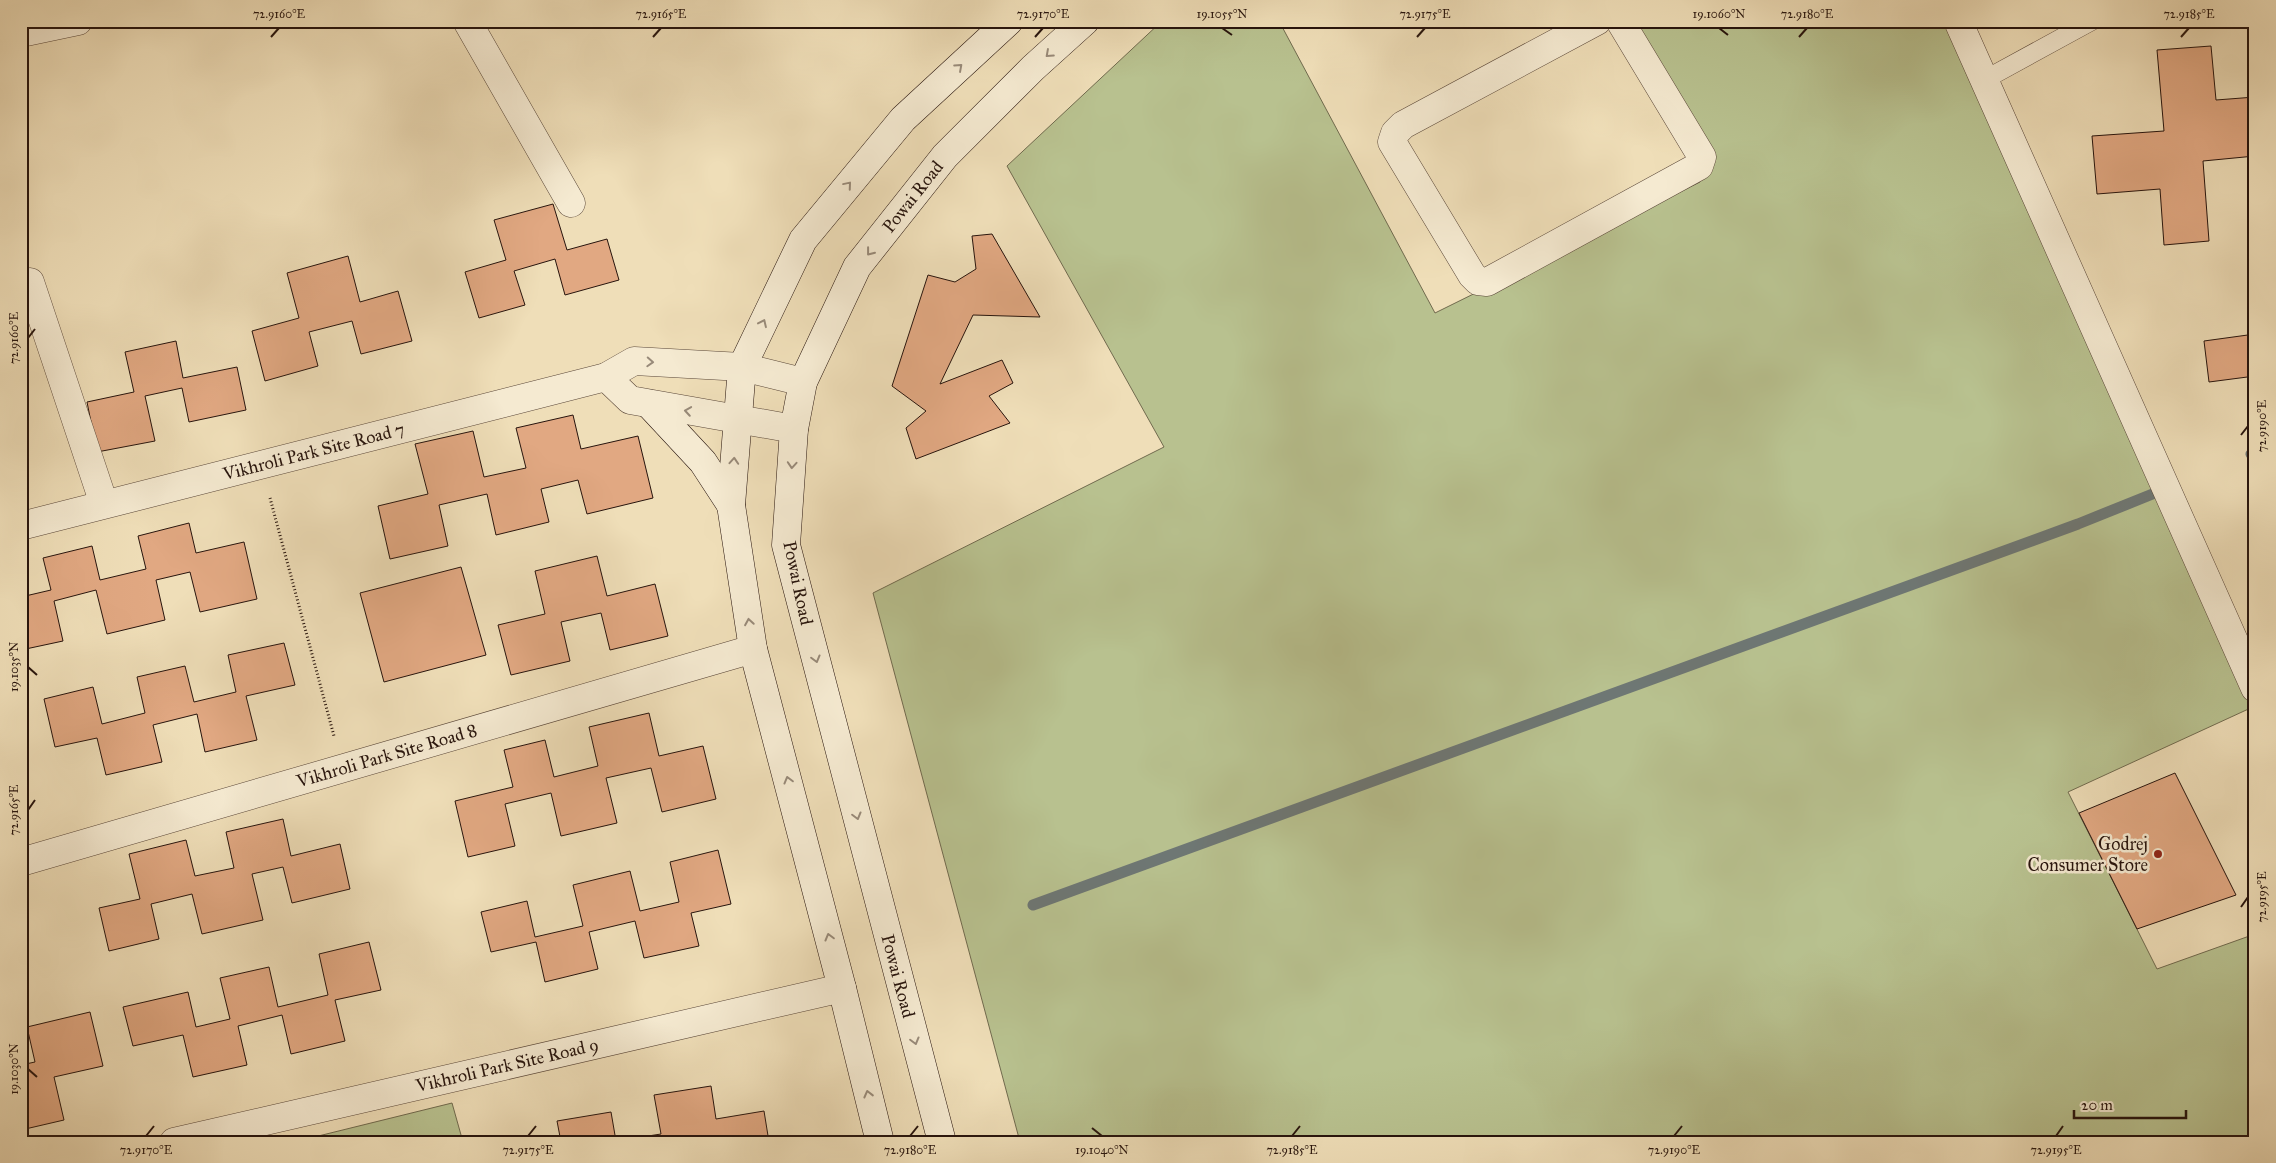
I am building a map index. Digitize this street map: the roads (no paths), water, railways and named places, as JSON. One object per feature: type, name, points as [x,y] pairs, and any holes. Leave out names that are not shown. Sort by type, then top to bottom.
[{"type":"street","points":[[21,33],[78,21]]},
{"type":"street","points":[[467,21],[571,203]]},
{"type":"street","points":[[880,1142],[842,988],[753,649],[731,504],[736,418],[742,367],[803,240],[903,119],[1009,21]]},
{"type":"street","name":"Powai Road","points":[[942,1142],[786,545],[794,430],[803,382],[858,267],[945,156],[1033,68],[1085,21]]},
{"type":"street","points":[[1597,21],[1402,125],[1394,133],[1392,142],[1472,275],[1478,281],[1487,282],[1699,166],[1702,162],[1702,157],[1620,21]]},
{"type":"street","points":[[1958,21],[2255,688]]},
{"type":"street","points":[[30,282],[104,504]]},
{"type":"street","name":"Vikhroli Park Site Road 7","points":[[21,526],[261,463],[606,377],[634,361],[742,367],[803,382]]},
{"type":"street","points":[[606,377],[630,400],[794,430]]},
{"type":"street","points":[[649,404],[703,462],[731,504]]},
{"type":"street","name":"Vikhroli Park Site Road 8","points":[[21,862],[753,649]]},
{"type":"street","name":"Vikhroli Park Site Road 9","points":[[174,1142],[842,988]]},
{"type":"lane","points":[[1984,80],[2092,21]]},
{"type":"waterway","points":[[2251,454],[2255,453]]},
{"type":"waterway","points":[[1033,905],[2078,524],[2155,493]]},
{"type":"place","name":"Godrej Consumer Store","points":[[2158,854]]}]
